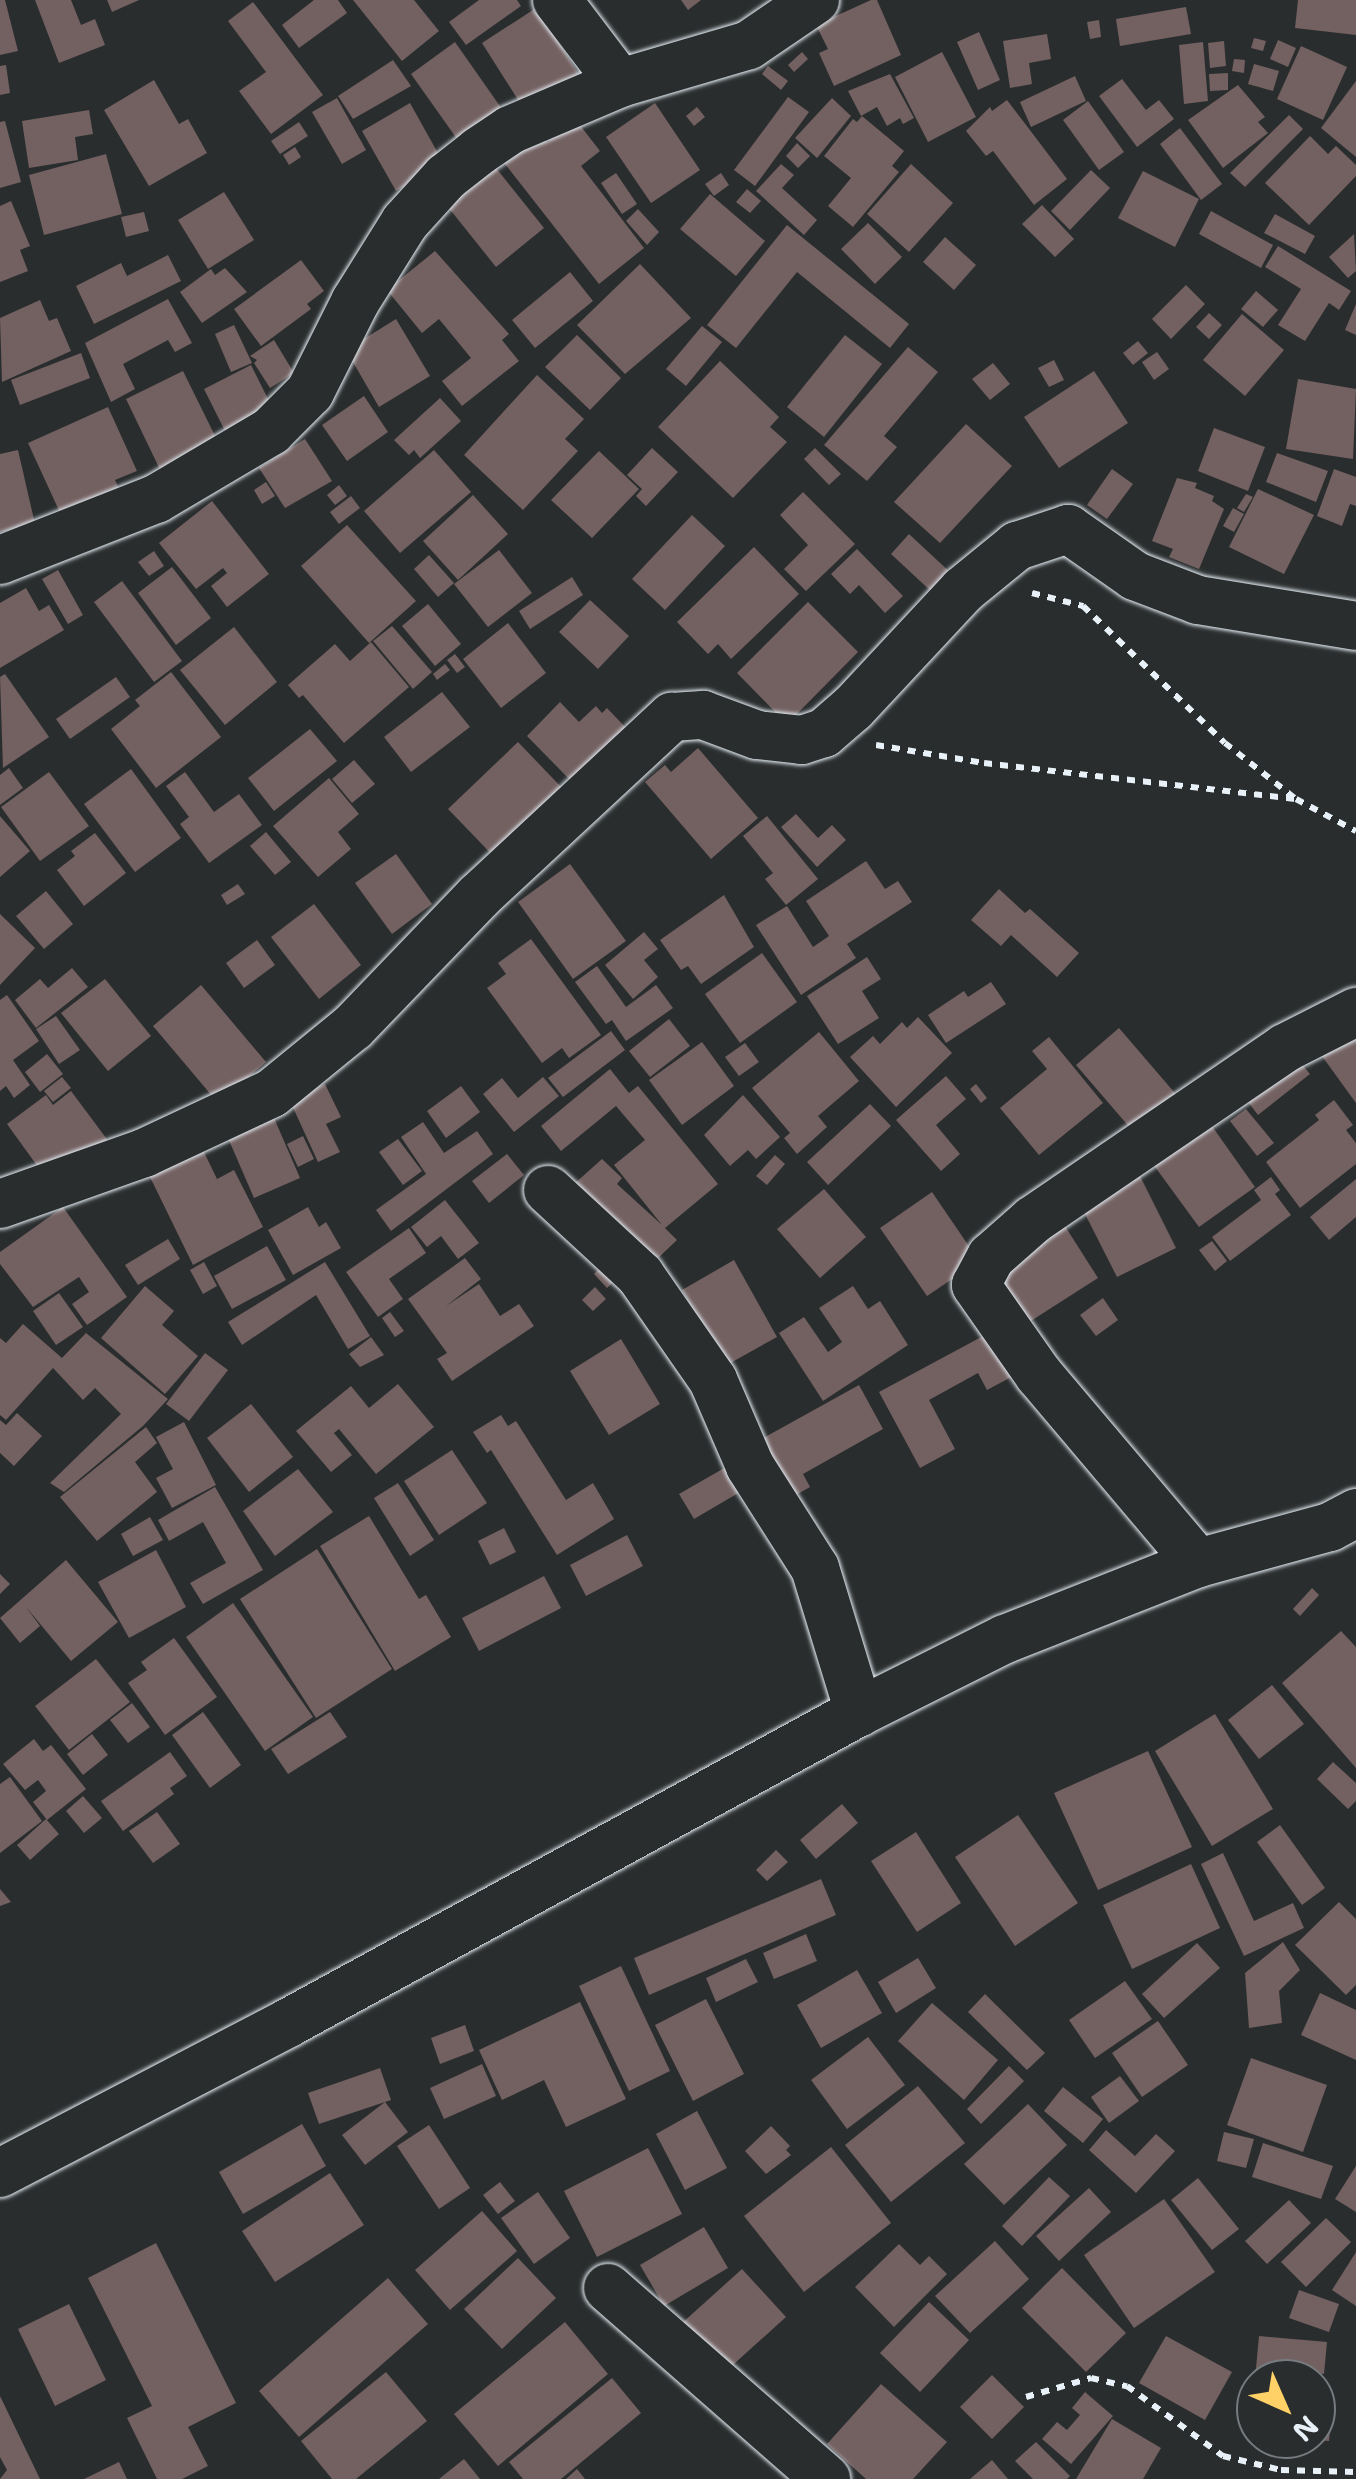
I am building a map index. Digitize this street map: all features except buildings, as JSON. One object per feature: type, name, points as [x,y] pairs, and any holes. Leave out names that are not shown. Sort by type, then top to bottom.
[{"type":"street","points":[[557,0],[620,83]]},
{"type":"street","points":[[0,560],[156,499],[271,431],[310,392],[380,259],[405,222],[446,176],[510,130],[620,83],[749,45],[816,0]]},
{"type":"street","points":[[0,1204],[144,1154],[272,1093],[353,1027],[478,898],[672,717],[703,715],[757,735],[802,740],[824,733],[853,708],[964,590],[1017,546],[1068,529],[1135,576],[1198,600],[1356,626]]},
{"type":"street","points":[[1198,1563],[1040,1376],[976,1285],[990,1257],[1033,1220],[1286,1048],[1356,1012]]},
{"type":"street","points":[[548,1190],[640,1275],[713,1380],[750,1466],[815,1568],[859,1712]]},
{"type":"street","points":[[0,2173],[305,2014],[859,1712],[1005,1640],[1198,1563],[1330,1527],[1356,1513]]},
{"type":"street","points":[[608,2288],[826,2479]]},
{"type":"path","points":[[964,590],[1025,591],[1083,606],[1166,690],[1296,799],[1356,831]]},
{"type":"path","points":[[824,733],[984,763],[1296,799]]},
{"type":"path","points":[[1026,2397],[1090,2378],[1127,2386],[1223,2456],[1281,2470],[1356,2472]]}]
